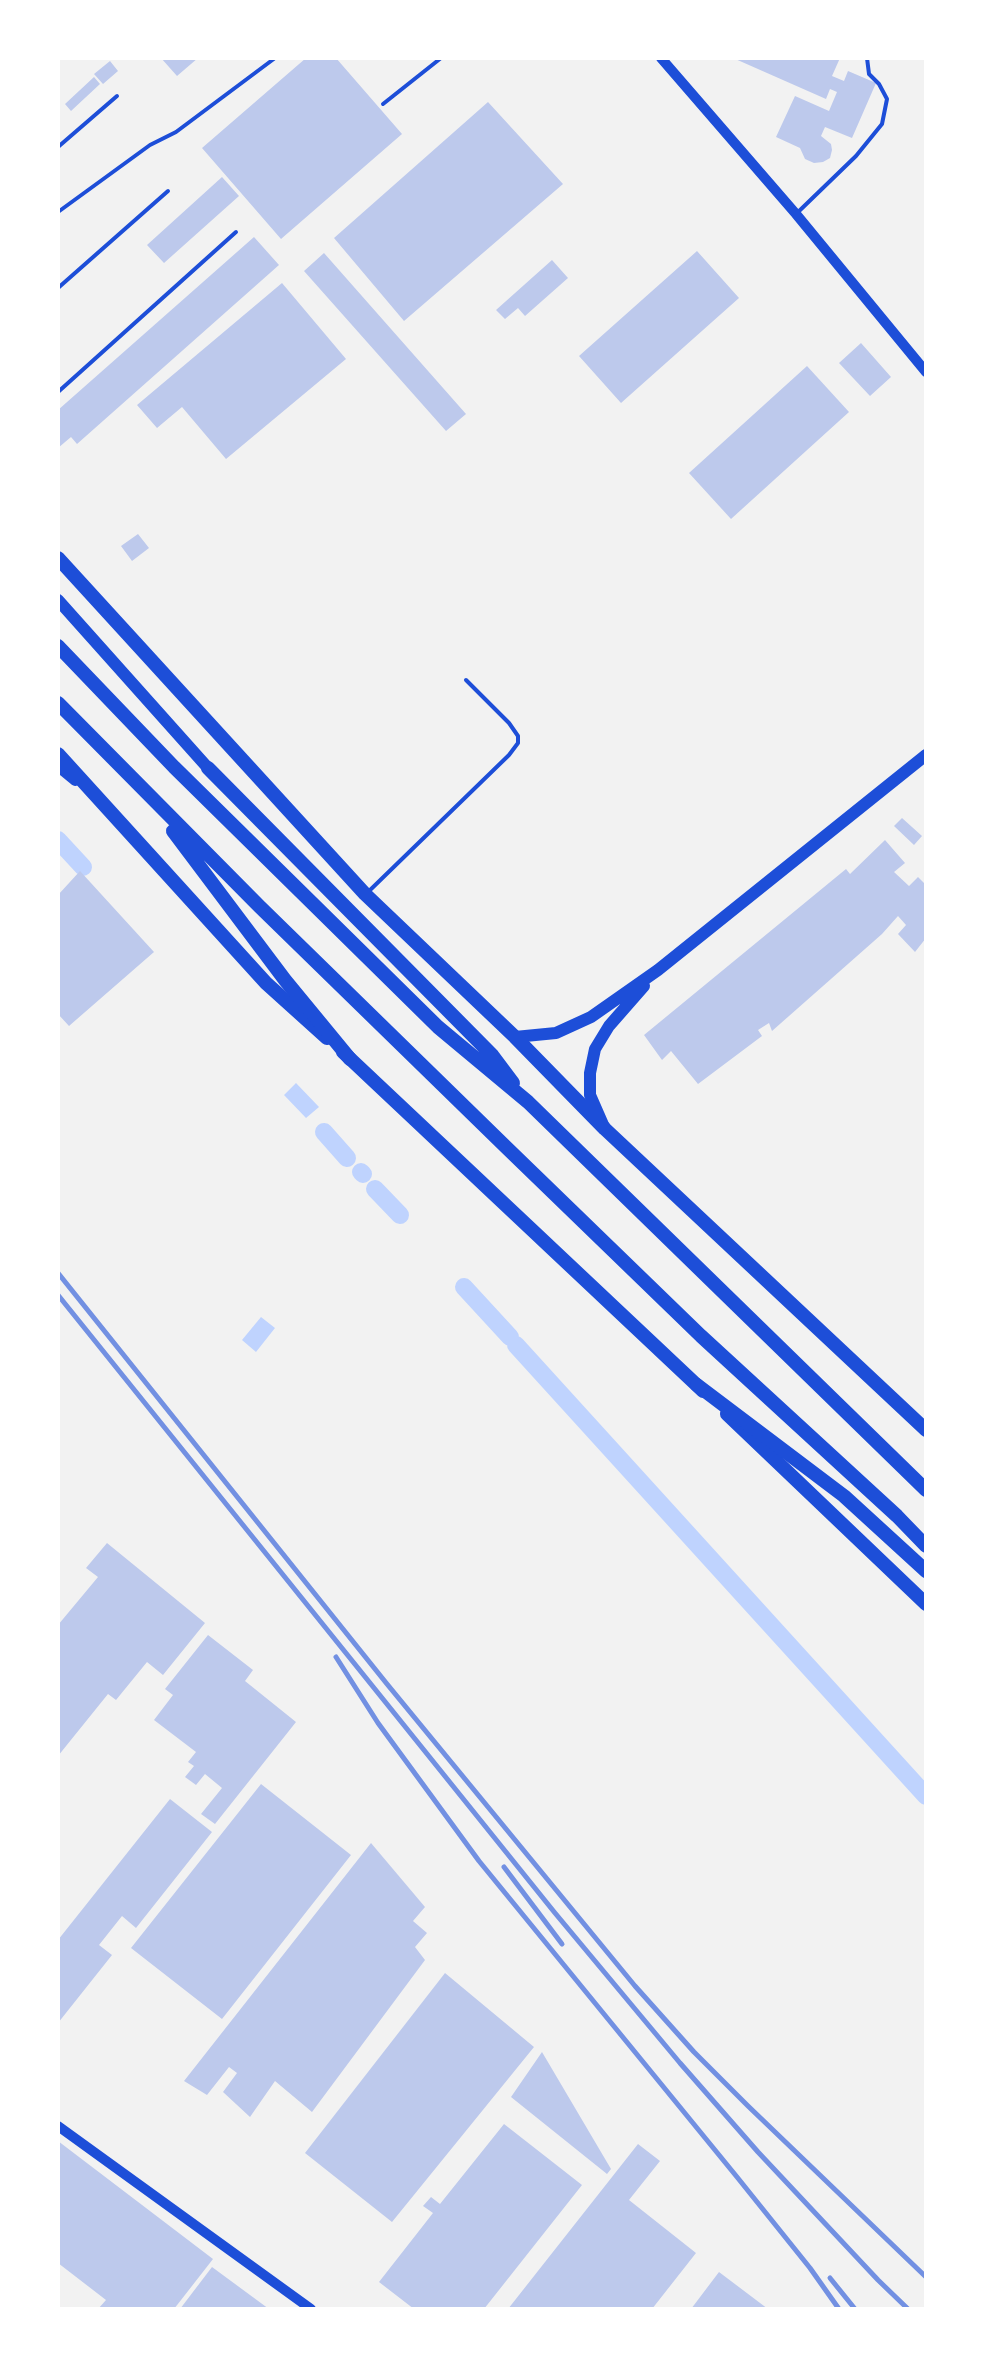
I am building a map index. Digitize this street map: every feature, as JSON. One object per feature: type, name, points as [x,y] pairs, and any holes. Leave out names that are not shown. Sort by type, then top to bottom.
[{"type":"main road","points":[[58,558],[365,894],[515,1037],[605,1129],[926,1430]]},
{"type":"main road","points":[[58,600],[208,768],[492,1055],[528,1102]]},
{"type":"main road","points":[[58,646],[174,767],[438,1027],[528,1102],[926,1490]]},
{"type":"main road","points":[[58,703],[690,1325],[926,1546]]},
{"type":"main road","points":[[58,754],[266,983],[697,1385],[926,1604]]},
{"type":"main road","points":[[515,1037],[556,1033],[591,1017],[658,970],[926,755]]},
{"type":"main road","points":[[142,789],[285,980],[350,1059]]},
{"type":"main road","points":[[605,1129],[590,1095],[595,1049],[609,1026],[658,970]]},
{"type":"main road","points":[[697,1385],[844,1496],[926,1571]]},
{"type":"street","points":[[661,58],[796,214],[926,372]]},
{"type":"street","points":[[58,767],[98,801]]},
{"type":"street","points":[[58,2126],[311,2309]]},
{"type":"lane","points":[[58,212],[150,145],[176,132],[275,58]]},
{"type":"lane","points":[[383,104],[441,58]]},
{"type":"lane","points":[[796,214],[856,156],[882,124],[887,99],[869,74],[867,58]]},
{"type":"lane","points":[[58,147],[117,96]]},
{"type":"lane","points":[[58,288],[168,191]]},
{"type":"lane","points":[[58,392],[236,232]]},
{"type":"lane","points":[[365,894],[518,743],[517,732],[466,680]]},
{"type":"water","points":[[296,1083],[319,1107],[306,1118],[284,1095]]},
{"type":"water","points":[[261,1317],[275,1328],[256,1352],[242,1340]]},
{"type":"building","points":[[161,58],[198,58],[177,76]]},
{"type":"building","points":[[306,58],[336,58],[402,134],[281,239],[202,148]]},
{"type":"building","points":[[733,58],[840,58],[832,76],[844,81],[848,71],[876,83],[852,138],[825,127],[821,136],[831,144],[830,158],[814,163],[805,159],[800,148],[776,137],[795,96],[829,111],[837,92],[830,89],[826,99]]},
{"type":"building","points":[[110,61],[118,71],[103,84],[94,74]]},
{"type":"building","points":[[94,77],[100,84],[71,111],[65,104]]},
{"type":"building","points":[[488,102],[563,184],[404,321],[334,238]]},
{"type":"building","points":[[222,177],[239,196],[164,263],[147,245]]},
{"type":"building","points":[[254,237],[279,265],[77,444],[71,437],[58,448],[58,410]]},
{"type":"building","points":[[697,251],[739,298],[621,403],[579,356]]},
{"type":"building","points":[[324,253],[466,414],[446,431],[304,271]]},
{"type":"building","points":[[552,260],[568,278],[525,316],[518,308],[505,319],[496,310]]},
{"type":"building","points":[[282,283],[346,359],[226,459],[182,407],[157,428],[137,405]]},
{"type":"building","points":[[861,343],[891,377],[870,396],[839,363]]},
{"type":"building","points":[[807,366],[849,412],[731,519],[689,473]]},
{"type":"building","points":[[138,534],[149,548],[132,561],[121,546]]},
{"type":"building","points":[[902,818],[922,836],[914,845],[894,826]]},
{"type":"building","points":[[885,840],[905,863],[894,872],[909,886],[918,877],[926,885],[926,938],[915,952],[898,934],[906,925],[898,916],[882,934],[772,1031],[769,1023],[758,1030],[762,1036],[698,1084],[671,1051],[662,1060],[644,1035],[846,869],[850,874]]},
{"type":"building","points":[[80,871],[154,952],[69,1026],[58,1014],[58,895]]},
{"type":"building","points":[[107,1543],[205,1623],[163,1675],[147,1662],[116,1700],[108,1694],[58,1756],[58,1625],[98,1577],[86,1568]]},
{"type":"building","points":[[208,1635],[253,1670],[245,1681],[296,1722],[215,1824],[201,1814],[222,1788],[205,1774],[196,1785],[185,1777],[194,1766],[188,1762],[196,1752],[154,1720],[173,1695],[165,1689]]},
{"type":"building","points":[[261,1784],[351,1855],[222,2019],[131,1948]]},
{"type":"building","points":[[170,1799],[212,1832],[136,1928],[122,1916],[99,1945],[112,1955],[58,2023],[58,1940]]},
{"type":"building","points":[[371,1843],[425,1907],[413,1921],[427,1933],[415,1947],[425,1960],[312,2112],[275,2081],[250,2117],[223,2092],[237,2073],[229,2067],[207,2095],[184,2081]]},
{"type":"building","points":[[445,1973],[534,2047],[392,2222],[305,2153]]},
{"type":"building","points":[[542,2052],[611,2169],[607,2174],[511,2097]]},
{"type":"building","points":[[504,2124],[582,2185],[484,2309],[414,2309],[379,2282],[433,2213],[423,2206],[431,2197],[440,2204]]},
{"type":"building","points":[[58,2141],[213,2259],[174,2309],[98,2309],[106,2300],[58,2263]]},
{"type":"building","points":[[638,2144],[660,2161],[629,2200],[696,2253],[652,2309],[508,2309]]},
{"type":"building","points":[[212,2267],[269,2309],[180,2309]]},
{"type":"building","points":[[719,2272],[768,2309],[691,2309]]},
{"type":"waterway","points":[[58,840],[83,867]]},
{"type":"waterway","points":[[324,1132],[347,1158]]},
{"type":"waterway","points":[[375,1189],[400,1215]]},
{"type":"waterway","points":[[464,1287],[510,1337]]},
{"type":"waterway","points":[[516,1345],[926,1796]]},
{"type":"railway","points":[[58,1273],[387,1684],[635,1986],[694,2052],[926,2277]]},
{"type":"railway","points":[[58,1295],[555,1913],[680,2063],[758,2152],[908,2309]]},
{"type":"railway","points":[[336,1657],[378,1723],[479,1861],[737,2177],[839,2309]]},
{"type":"railway","points":[[504,1867],[562,1944]]},
{"type":"railway","points":[[830,2278],[855,2309]]}]
